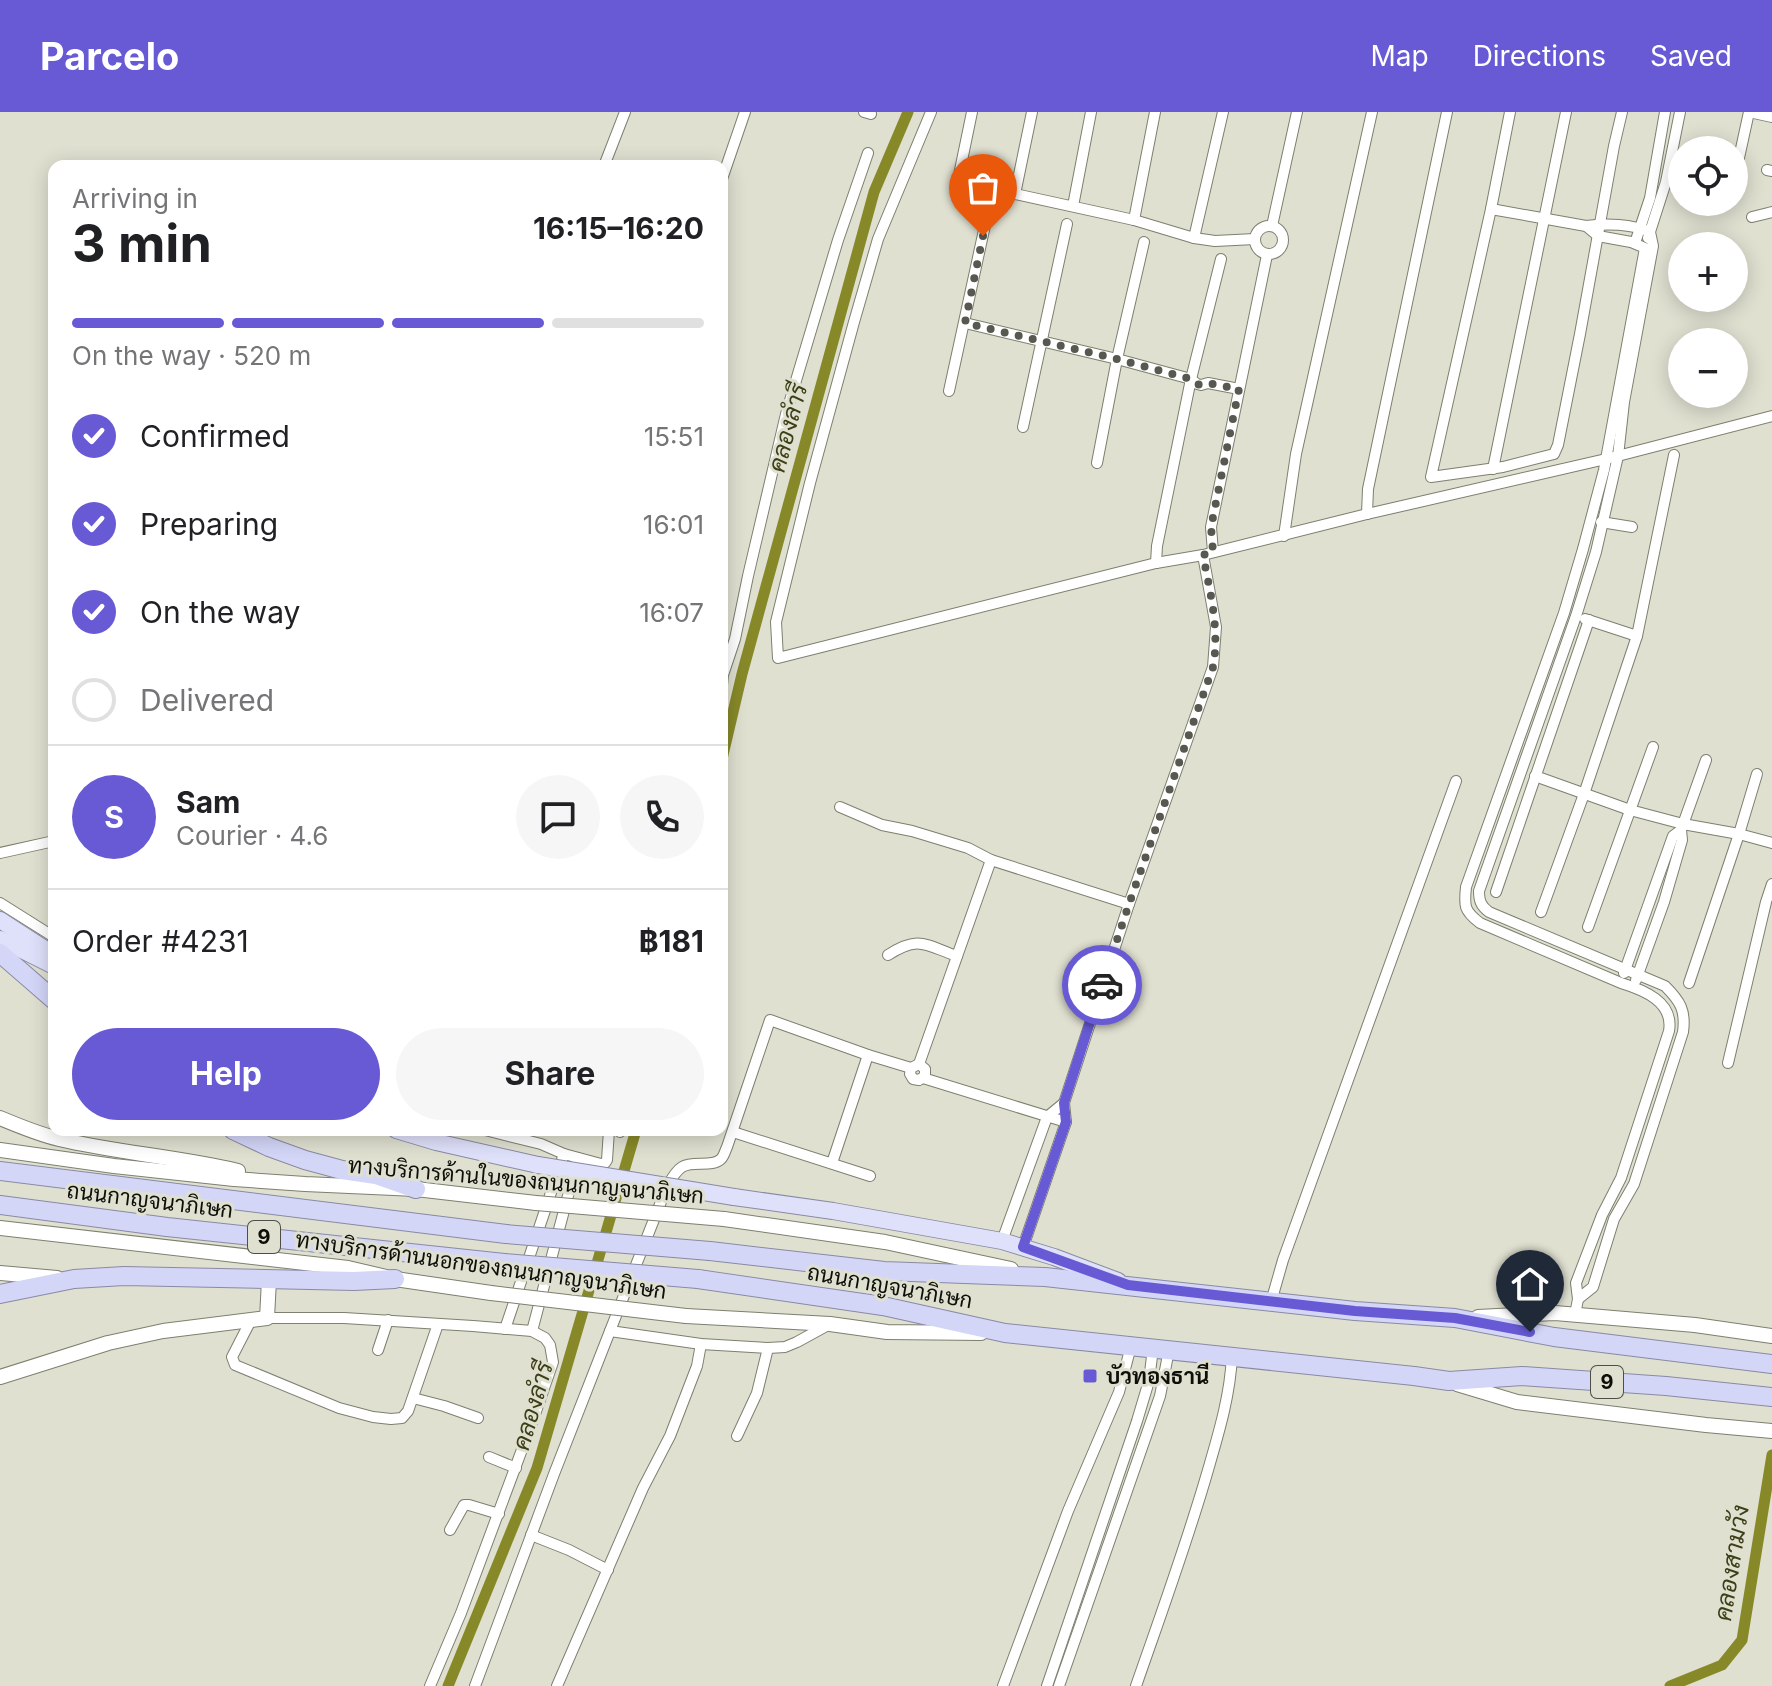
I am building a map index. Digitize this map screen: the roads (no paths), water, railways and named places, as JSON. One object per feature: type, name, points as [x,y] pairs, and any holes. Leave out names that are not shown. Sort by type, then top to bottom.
[{"type":"highway","points":[[0,953],[48,995]]},
{"type":"highway","points":[[246,1136],[305,1160],[376,1175],[416,1189]]},
{"type":"highway","name":"ถนนกาญจนาภิเษก","points":[[0,1171],[506,1234],[710,1251],[884,1271],[1045,1277],[1355,1311],[1455,1318],[1554,1337],[1770,1364]]},
{"type":"highway","name":"ถนนกาญจนาภิเษก","points":[[0,1205],[167,1227],[504,1263],[698,1279],[883,1306],[1005,1333],[1449,1381],[1522,1376],[1769,1396]]},
{"type":"highway","points":[[0,1294],[74,1279],[154,1276],[269,1280],[395,1279]]},
{"type":"main road","points":[[0,920],[48,951]]},
{"type":"main road","points":[[0,939],[48,963]]},
{"type":"main road","points":[[0,1118],[48,1136]]},
{"type":"main road","points":[[49,1136],[209,1164],[265,1180]]},
{"type":"main road","points":[[416,1136],[538,1165],[1002,1241],[1128,1285]]},
{"type":"main road","points":[[424,1136],[436,1142]]},
{"type":"main road","name":"ทางบริการด้านในของถนนกาญจนาภิเษก","points":[[0,1150],[114,1166],[305,1184],[416,1189],[724,1219],[885,1242],[1045,1277]]},
{"type":"main road","name":"ทางบริการด้านนอกของถนนกาญจนาภิเษก","points":[[0,1228],[348,1268],[395,1279],[491,1293],[686,1316],[830,1324],[887,1332],[1005,1333]]},
{"type":"main road","points":[[0,1273],[74,1279]]},
{"type":"main road","points":[[0,1377],[121,1340],[187,1327],[267,1318],[269,1280]]},
{"type":"main road","points":[[1455,1318],[1555,1313],[1695,1325],[1768,1336]]},
{"type":"main road","points":[[1449,1381],[1517,1402],[1765,1430]]},
{"type":"street","points":[[606,160],[625,112]]},
{"type":"street","points":[[728,162],[745,112]]},
{"type":"street","points":[[931,112],[878,239],[854,322],[776,622],[778,658],[1156,563],[1284,536],[1772,416]]},
{"type":"street","points":[[972,112],[959,175],[964,187],[1073,206],[1194,238],[1215,241],[1255,239]]},
{"type":"street","points":[[1015,194],[1032,112]]},
{"type":"street","points":[[1073,206],[1091,112]]},
{"type":"street","points":[[1134,220],[1155,112]]},
{"type":"street","points":[[1194,238],[1223,112]]},
{"type":"street","points":[[1272,226],[1297,112]]},
{"type":"street","points":[[1284,536],[1296,454],[1372,112]]},
{"type":"street","points":[[1367,514],[1368,489],[1447,112]]},
{"type":"street","points":[[1510,112],[1431,477],[1493,469],[1554,454],[1573,374],[1622,112]]},
{"type":"street","points":[[1493,469],[1566,112]]},
{"type":"street","points":[[1656,199],[1665,112]]},
{"type":"street","points":[[1575,1315],[1578,1299],[1576,1283],[1626,1162],[1670,1022],[1669,1014],[1655,997],[1480,923],[1470,915],[1464,904],[1466,887],[1564,613],[1591,520],[1606,459],[1640,245],[1680,112]]},
{"type":"street","points":[[1744,136],[1749,112],[1772,117]]},
{"type":"street","points":[[728,658],[786,414],[838,240],[868,153]]},
{"type":"street","points":[[949,391],[989,207]]},
{"type":"street","points":[[1491,209],[1586,226],[1600,224],[1646,230]]},
{"type":"street","points":[[1752,217],[1772,212]]},
{"type":"street","points":[[1023,427],[1067,224]]},
{"type":"street","points":[[1272,226],[1278,229],[1284,240],[1279,251],[1267,255],[1258,249],[1255,239],[1261,229],[1272,226]]},
{"type":"street","points":[[1586,226],[1598,236],[1640,245]]},
{"type":"street","points":[[1578,1299],[1593,1287],[1614,1219],[1634,1184],[1685,1019],[1675,995],[1665,986],[1489,912],[1482,907],[1479,891],[1576,616],[1604,523],[1653,246],[1646,230]]},
{"type":"street","points":[[1097,463],[1144,242]]},
{"type":"street","points":[[1023,1247],[1066,1122],[1064,1103],[1129,904],[1213,667],[1216,627],[1208,554],[1211,527],[1267,255]]},
{"type":"street","points":[[1156,563],[1191,379],[1221,259]]},
{"type":"street","points":[[965,323],[1117,359],[1191,379],[1201,385],[1208,383],[1239,389]]},
{"type":"street","points":[[1541,912],[1637,636],[1674,455]]},
{"type":"street","points":[[1591,520],[1632,527]]},
{"type":"street","points":[[1564,613],[1637,636]]},
{"type":"street","points":[[1496,892],[1589,620]]},
{"type":"street","points":[[1588,927],[1653,747]]},
{"type":"street","points":[[1633,987],[1664,902],[1682,840],[1682,827],[1706,760]]},
{"type":"street","points":[[1508,769],[1520,774]]},
{"type":"street","points":[[1689,983],[1757,774]]},
{"type":"street","points":[[1535,776],[1682,827],[1739,834],[1772,843]]},
{"type":"street","points":[[1271,1302],[1283,1260],[1456,781]]},
{"type":"street","points":[[840,807],[882,825],[968,848],[991,860],[1129,904]]},
{"type":"street","points":[[1621,983],[1673,836],[1682,827]]},
{"type":"street","points":[[0,853],[48,842]]},
{"type":"street","points":[[915,1066],[991,860]]},
{"type":"street","points":[[1728,1063],[1772,884]]},
{"type":"street","points":[[0,903],[48,933]]},
{"type":"street","points":[[888,955],[911,943],[957,956]]},
{"type":"street","points":[[475,1686],[666,1189],[683,1166],[721,1160],[770,1020],[868,1055],[925,1069],[923,1078],[1066,1122]]},
{"type":"street","points":[[832,1163],[868,1055]]},
{"type":"street","points":[[1002,1241],[1047,1117],[1064,1103]]},
{"type":"street","points":[[733,1132],[870,1176]]},
{"type":"street","points":[[509,1136],[601,1164],[605,1163],[615,1136]]},
{"type":"street","points":[[505,1329],[564,1154]]},
{"type":"street","points":[[532,1331],[578,1158]]},
{"type":"street","points":[[1626,1162],[1640,1166]]},
{"type":"street","points":[[1028,1170],[1048,1175]]},
{"type":"street","points":[[1588,1251],[1602,1256]]},
{"type":"street","points":[[267,1318],[388,1320],[532,1331],[545,1338],[550,1345],[553,1362],[516,1468],[430,1686]]},
{"type":"street","points":[[251,1320],[232,1357],[235,1365],[339,1408],[391,1419],[406,1415],[438,1324]]},
{"type":"street","points":[[378,1350],[388,1320]]},
{"type":"street","points":[[609,1335],[768,1348],[785,1347],[830,1324]]},
{"type":"street","points":[[557,1686],[643,1488],[670,1436],[693,1378],[701,1344]]},
{"type":"street","points":[[1003,1686],[1068,1511],[1119,1392],[1131,1346]]},
{"type":"street","points":[[737,1436],[757,1393],[768,1348]]},
{"type":"street","points":[[1047,1686],[1161,1349]]},
{"type":"street","points":[[1059,1686],[1160,1396],[1161,1349]]},
{"type":"street","points":[[1136,1686],[1207,1473],[1231,1384],[1232,1356]]},
{"type":"street","points":[[413,1398],[478,1418]]},
{"type":"street","points":[[489,1457],[516,1468]]},
{"type":"street","points":[[450,1530],[464,1505],[499,1514]]},
{"type":"street","points":[[531,1535],[608,1570]]},
{"type":"waterway","name":"คลองลำรี","points":[[728,734],[874,192],[908,112]]},
{"type":"waterway","name":"คลองลำรี","points":[[448,1686],[537,1468],[634,1136]]},
{"type":"waterway","name":"คลองสามวัง","points":[[1670,1686],[1722,1665],[1742,1640],[1772,1455]]},
{"type":"place","name":"บัวทองธานี","points":[[1090,1376]]}]
